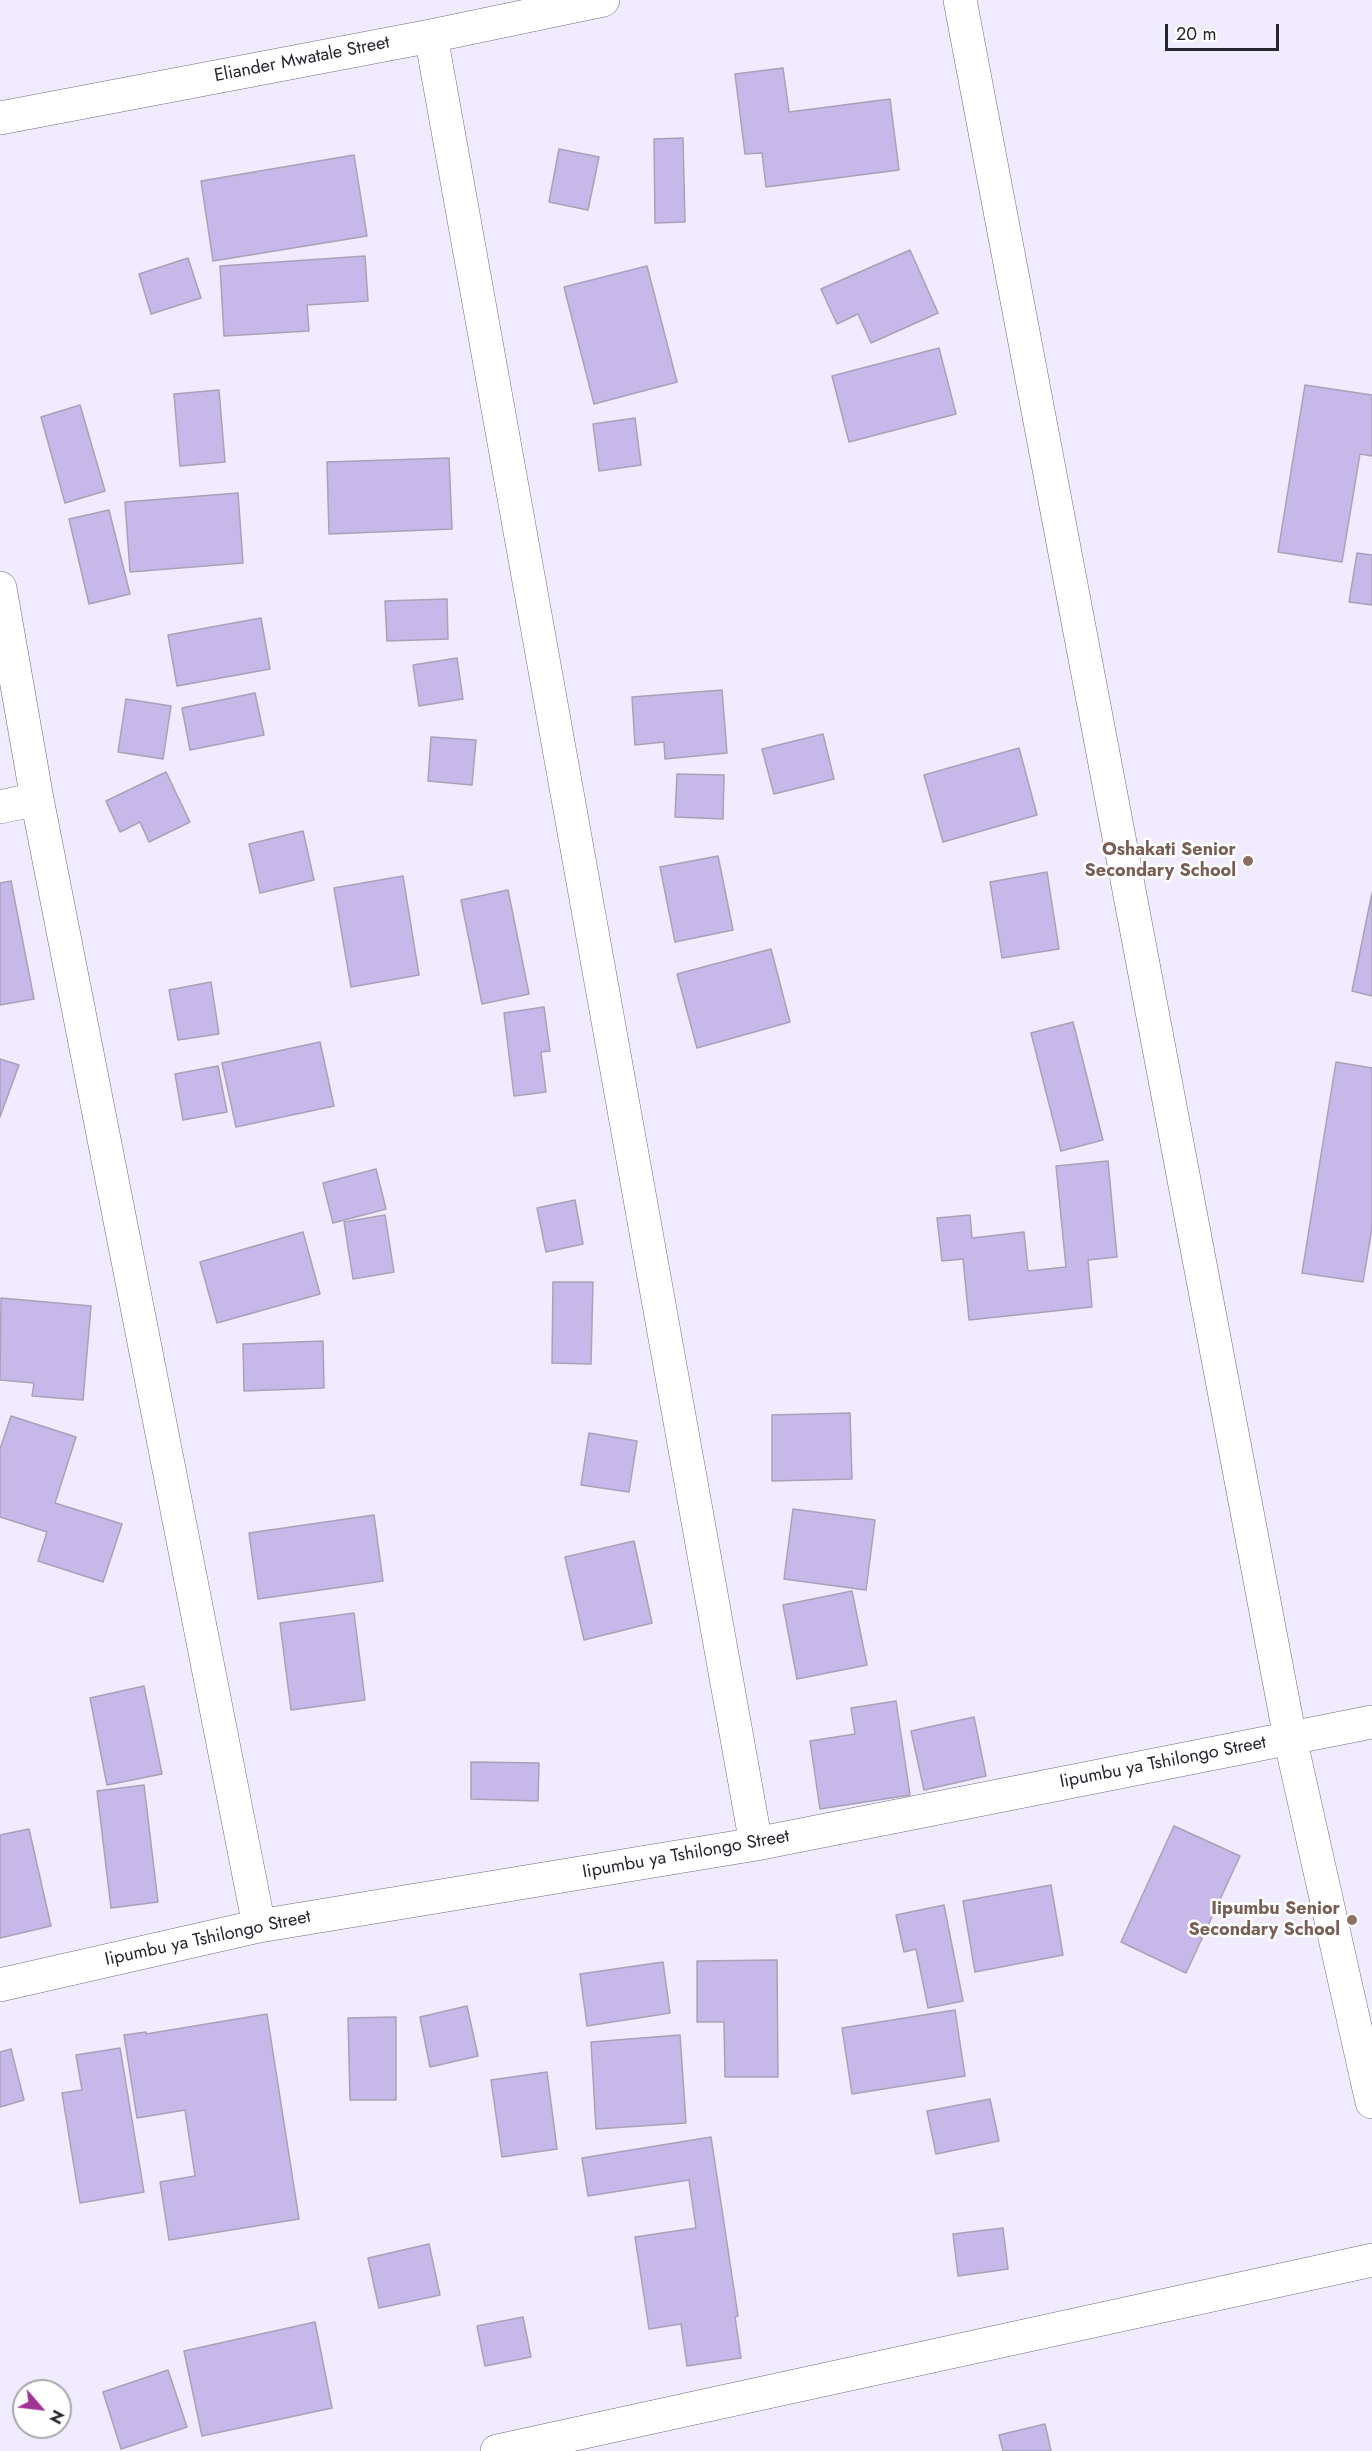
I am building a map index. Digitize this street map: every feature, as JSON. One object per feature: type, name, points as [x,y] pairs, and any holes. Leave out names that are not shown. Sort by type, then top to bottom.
[{"type":"street","name":"Eliander Mwatale Street","points":[[0,118],[431,36],[547,5],[603,0]]},
{"type":"street","points":[[960,0],[1290,1738],[1372,2102]]},
{"type":"street","points":[[431,36],[756,1844]]},
{"type":"street","points":[[0,588],[37,799],[260,1926]]},
{"type":"street","points":[[0,807],[37,799]]},
{"type":"street","name":"Iipumbu ya Tshilongo Street","points":[[0,1985],[260,1926],[756,1844],[1372,1722]]},
{"type":"street","points":[[497,2451],[1372,2260]]},
{"type":"building","points":[[783,68],[789,112],[890,99],[899,170],[766,187],[762,153],[745,154],[735,74]]},
{"type":"building","points":[[683,138],[685,222],[655,223],[654,139]]},
{"type":"building","points":[[559,149],[599,157],[588,210],[549,202]]},
{"type":"building","points":[[354,155],[367,236],[213,261],[201,181]]},
{"type":"building","points":[[910,250],[938,313],[871,343],[858,314],[837,324],[821,289]]},
{"type":"building","points":[[365,256],[368,301],[307,305],[309,331],[224,336],[220,266]]},
{"type":"building","points":[[188,258],[201,298],[151,314],[139,274]]},
{"type":"building","points":[[647,266],[677,382],[594,404],[564,287]]},
{"type":"building","points":[[939,348],[956,414],[849,442],[832,376]]},
{"type":"building","points":[[1305,385],[1372,395],[1372,456],[1360,454],[1342,562],[1278,552]]},
{"type":"building","points":[[219,390],[225,462],[180,466],[174,394]]},
{"type":"building","points":[[80,405],[105,491],[65,503],[41,417]]},
{"type":"building","points":[[635,418],[641,465],[599,471],[593,424]]},
{"type":"building","points":[[449,458],[452,529],[329,534],[327,462]]},
{"type":"building","points":[[238,493],[243,563],[130,572],[125,502]]},
{"type":"building","points":[[109,510],[130,594],[89,604],[69,519]]},
{"type":"building","points":[[1357,553],[1372,555],[1372,605],[1349,602]]},
{"type":"building","points":[[447,599],[448,639],[387,641],[385,601]]},
{"type":"building","points":[[261,618],[270,669],[177,686],[168,635]]},
{"type":"building","points":[[457,658],[463,699],[419,706],[413,665]]},
{"type":"building","points":[[722,690],[727,753],[665,759],[664,742],[635,745],[632,697]]},
{"type":"building","points":[[255,693],[264,735],[190,750],[182,708]]},
{"type":"building","points":[[126,699],[171,706],[163,759],[118,752]]},
{"type":"building","points":[[823,734],[834,779],[774,794],[762,749]]},
{"type":"building","points":[[431,737],[476,740],[472,785],[428,781]]},
{"type":"building","points":[[1019,748],[1037,815],[943,842],[924,775]]},
{"type":"building","points":[[166,772],[190,822],[149,842],[140,822],[120,832],[106,801]]},
{"type":"building","points":[[677,774],[724,775],[723,819],[675,817]]},
{"type":"building","points":[[303,831],[314,880],[260,893],[249,844]]},
{"type":"building","points":[[718,856],[733,930],[675,942],[660,867]]},
{"type":"building","points":[[1047,872],[1059,949],[1002,958],[990,882]]},
{"type":"building","points":[[403,876],[419,975],[351,987],[334,888]]},
{"type":"building","points":[[11,881],[34,999],[0,1005],[0,883]]},
{"type":"building","points":[[508,890],[529,994],[482,1004],[461,900]]},
{"type":"building","points":[[1372,893],[1372,996],[1352,991]]},
{"type":"building","points":[[771,949],[790,1022],[697,1048],[677,974]]},
{"type":"building","points":[[211,982],[219,1034],[178,1040],[169,990]]},
{"type":"building","points":[[544,1007],[550,1051],[541,1052],[546,1092],[514,1096],[504,1013]]},
{"type":"building","points":[[1073,1022],[1103,1140],[1061,1151],[1031,1033]]},
{"type":"building","points":[[320,1042],[334,1106],[236,1127],[222,1063]]},
{"type":"building","points":[[0,1059],[19,1065],[0,1117]]},
{"type":"building","points":[[1336,1062],[1372,1068],[1372,1228],[1363,1282],[1302,1273]]},
{"type":"building","points":[[218,1066],[227,1112],[183,1120],[175,1074]]},
{"type":"building","points":[[1108,1161],[1117,1257],[1088,1260],[1092,1307],[969,1320],[963,1259],[942,1261],[937,1218],[970,1215],[972,1238],[1024,1232],[1028,1271],[1066,1267],[1056,1166]]},
{"type":"building","points":[[376,1169],[386,1209],[333,1223],[323,1183]]},
{"type":"building","points":[[575,1200],[583,1244],[546,1252],[537,1208]]},
{"type":"building","points":[[385,1215],[394,1272],[353,1279],[344,1222]]},
{"type":"building","points":[[303,1232],[320,1294],[217,1323],[200,1262]]},
{"type":"building","points":[[553,1282],[593,1282],[591,1364],[552,1363]]},
{"type":"building","points":[[1,1298],[91,1306],[83,1400],[32,1396],[34,1383],[0,1380]]},
{"type":"building","points":[[323,1341],[324,1388],[244,1391],[243,1344]]},
{"type":"building","points":[[850,1413],[852,1479],[772,1481],[772,1415]]},
{"type":"building","points":[[11,1416],[76,1437],[55,1503],[122,1524],[103,1582],[38,1561],[47,1532],[0,1517],[0,1449]]},
{"type":"building","points":[[589,1433],[637,1441],[629,1492],[581,1485]]},
{"type":"building","points":[[793,1509],[875,1520],[866,1590],[784,1579]]},
{"type":"building","points":[[374,1515],[383,1581],[258,1599],[249,1533]]},
{"type":"building","points":[[634,1541],[652,1623],[584,1640],[565,1557]]},
{"type":"building","points":[[852,1591],[867,1665],[797,1679],[783,1605]]},
{"type":"building","points":[[354,1613],[365,1700],[291,1710],[280,1623]]},
{"type":"building","points":[[144,1686],[162,1774],[107,1785],[90,1698]]},
{"type":"building","points":[[896,1701],[910,1795],[820,1809],[810,1741],[855,1734],[851,1708]]},
{"type":"building","points":[[974,1717],[986,1776],[924,1790],[911,1731]]},
{"type":"building","points":[[471,1762],[539,1763],[538,1801],[471,1799]]},
{"type":"building","points":[[144,1785],[158,1902],[111,1908],[97,1791]]},
{"type":"building","points":[[1174,1826],[1240,1856],[1186,1973],[1121,1942]]},
{"type":"building","points":[[29,1829],[51,1926],[0,1938],[0,1835]]},
{"type":"building","points":[[1051,1885],[1063,1955],[975,1972],[963,1901]]},
{"type":"building","points":[[944,1905],[963,2001],[928,2008],[916,1949],[904,1952],[896,1915]]},
{"type":"building","points":[[777,1960],[778,2077],[725,2077],[724,2022],[697,2022],[697,1961]]},
{"type":"building","points":[[663,1962],[670,2013],[587,2026],[580,1974]]},
{"type":"building","points":[[467,2006],[478,2056],[430,2067],[420,2017]]},
{"type":"building","points":[[955,2010],[965,2076],[852,2094],[842,2028]]},
{"type":"building","points":[[267,2014],[299,2219],[169,2240],[160,2182],[195,2176],[185,2110],[137,2118],[124,2035],[146,2032],[146,2034]]},
{"type":"building","points":[[396,2017],[396,2100],[350,2100],[348,2018]]},
{"type":"building","points":[[680,2035],[686,2123],[596,2129],[591,2042]]},
{"type":"building","points":[[120,2048],[144,2192],[80,2203],[62,2093],[82,2090],[76,2055]]},
{"type":"building","points":[[11,2049],[24,2100],[0,2107],[0,2052]]},
{"type":"building","points":[[547,2072],[557,2149],[502,2157],[491,2080]]},
{"type":"building","points":[[990,2099],[999,2141],[936,2154],[927,2111]]},
{"type":"building","points":[[711,2137],[738,2316],[735,2317],[741,2358],[687,2366],[681,2324],[649,2329],[635,2237],[696,2228],[689,2180],[588,2196],[582,2158]]},
{"type":"building","points":[[1003,2228],[1008,2269],[958,2276],[953,2234]]},
{"type":"building","points":[[429,2244],[440,2295],[379,2308],[368,2258]]},
{"type":"building","points":[[523,2317],[531,2357],[485,2366],[477,2326]]},
{"type":"building","points":[[315,2322],[332,2408],[202,2436],[184,2351]]},
{"type":"building","points":[[168,2370],[187,2427],[121,2449],[103,2392]]},
{"type":"building","points":[[1045,2424],[1051,2451],[1003,2451],[999,2435]]},
{"type":"place","name":"Oshakati Senior Secondary School","points":[[1248,861]]},
{"type":"place","name":"Iipumbu Senior Secondary School","points":[[1352,1920]]}]
